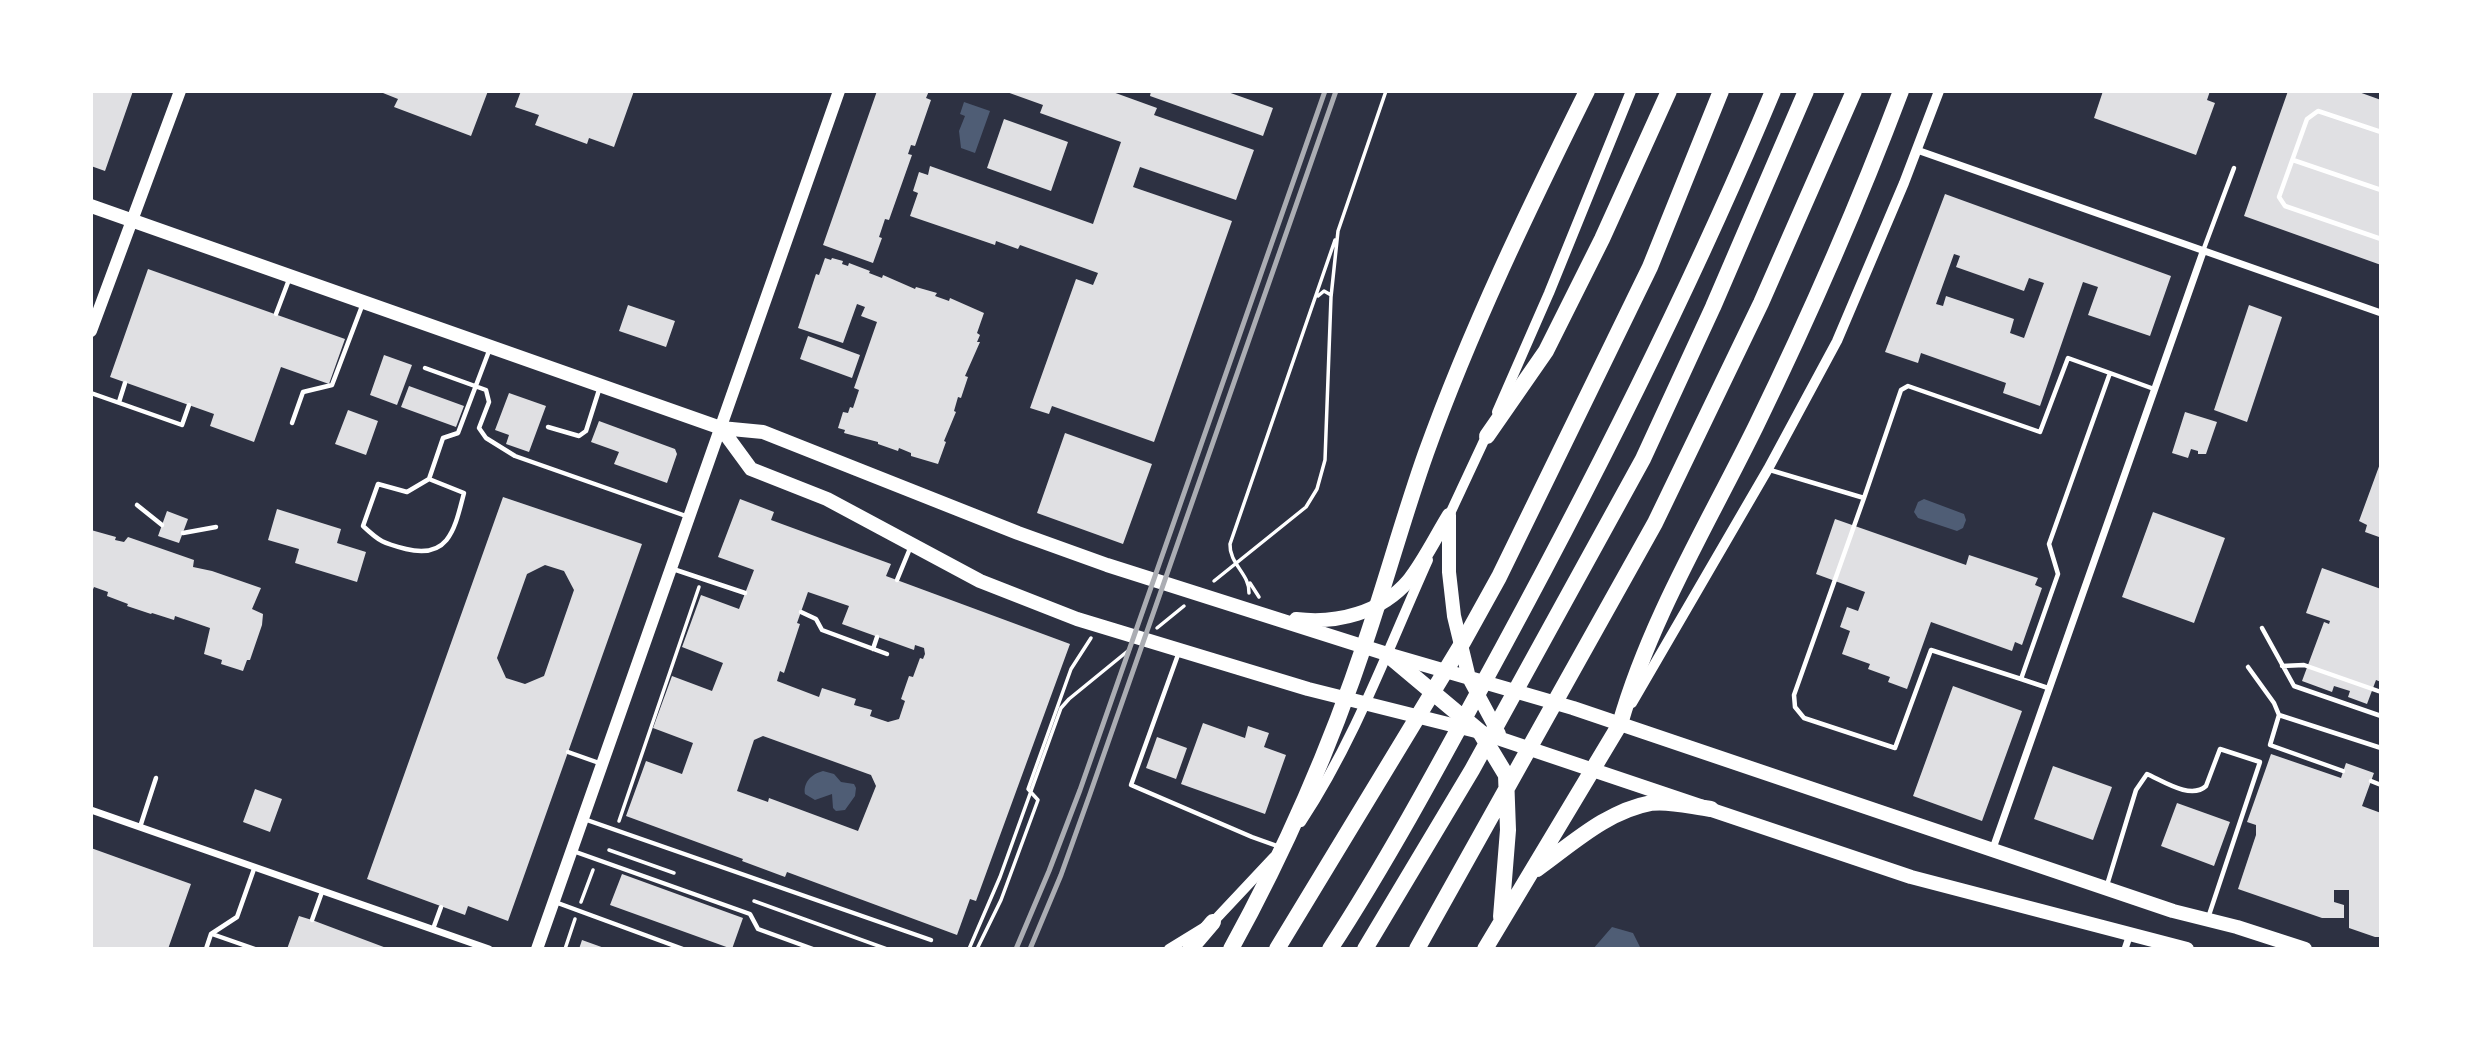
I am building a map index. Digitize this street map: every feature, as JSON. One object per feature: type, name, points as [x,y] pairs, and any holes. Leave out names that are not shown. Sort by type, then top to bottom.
[{"type":"highway","points":[[1234,943],[1316,769],[1354,675],[1425,457],[1470,337],[1520,226],[1587,91]]},
{"type":"highway","points":[[1487,436],[1546,351],[1602,239],[1669,91]]},
{"type":"highway","points":[[1277,949],[1463,642],[1499,577],[1650,267],[1721,91]]},
{"type":"highway","points":[[1330,949],[1437,768],[1588,488],[1701,256],[1773,91]]},
{"type":"highway","points":[[1365,949],[1472,769],[1643,458],[1713,307],[1805,91]]},
{"type":"highway","points":[[1417,949],[1655,523],[1749,328],[1854,91]]},
{"type":"highway","points":[[1485,949],[1620,724],[1629,692],[1666,601],[1806,320],[1901,91]]},
{"type":"highway","points":[[91,206],[721,428],[763,432],[1063,550],[1261,608],[1319,621],[1346,618],[1365,611],[1382,602],[1409,580],[1449,515]]},
{"type":"highway","points":[[721,428],[751,469],[827,499],[960,571],[1096,625],[1366,705],[1501,738],[1911,877],[2187,949]]},
{"type":"highway","points":[[1449,515],[1454,616],[1469,678],[1501,738]]},
{"type":"highway","points":[[1261,608],[1387,654],[1573,708],[2105,889],[2305,949]]},
{"type":"highway","points":[[1387,654],[1480,732],[1506,775],[1508,830],[1501,923]]},
{"type":"highway","points":[[1530,875],[1620,812],[1653,803],[1711,809]]},
{"type":"highway","points":[[1190,949],[1213,922]]},
{"type":"main road","points":[[91,331],[180,91]]},
{"type":"main road","points":[[537,949],[839,91]]},
{"type":"street","points":[[1169,949],[1213,922],[1283,848],[1339,760],[1487,436],[1554,282],[1631,91]]},
{"type":"street","points":[[1620,724],[1768,469],[1837,341],[1940,91]]},
{"type":"street","points":[[1917,150],[2381,313]]},
{"type":"street","points":[[1992,851],[2203,251]]},
{"type":"street","points":[[91,810],[489,949]]},
{"type":"street","points":[[2125,949],[2130,934]]},
{"type":"lane","points":[[2381,132],[2318,111],[2307,119],[2279,197],[2285,206],[2381,239]]},
{"type":"lane","points":[[2292,160],[2381,190]]},
{"type":"lane","points":[[2203,251],[2234,168]]},
{"type":"lane","points":[[276,314],[290,276]]},
{"type":"lane","points":[[292,423],[303,392],[332,385],[363,302]]},
{"type":"lane","points":[[429,479],[464,493],[454,529],[439,548],[421,552],[380,542],[363,526],[378,484],[407,492],[429,479],[443,438],[458,433],[491,346]]},
{"type":"lane","points":[[2049,688],[1931,650],[1895,748],[1804,718],[1795,707],[1794,695],[1901,390],[1908,386],[2040,432],[2068,358],[2154,389]]},
{"type":"lane","points":[[425,368],[486,390],[489,402],[479,428],[486,438],[515,456],[690,517]]},
{"type":"lane","points":[[2021,679],[2058,574],[2049,544],[2110,373]]},
{"type":"lane","points":[[119,402],[125,383]]},
{"type":"lane","points":[[548,426],[579,436],[586,430],[601,385]]},
{"type":"lane","points":[[91,393],[182,425],[189,405]]},
{"type":"lane","points":[[1768,469],[1865,496]]},
{"type":"lane","points":[[137,505],[162,525]]},
{"type":"lane","points":[[183,533],[216,527]]},
{"type":"lane","points":[[897,580],[911,545]]},
{"type":"lane","points":[[672,568],[745,593]]},
{"type":"lane","points":[[801,612],[816,619],[822,630],[887,654]]},
{"type":"lane","points":[[2262,628],[2294,686],[2381,716]]},
{"type":"lane","points":[[873,649],[877,637]]},
{"type":"lane","points":[[1180,652],[1131,785],[1283,848]]},
{"type":"lane","points":[[2282,666],[2304,665],[2381,692]]},
{"type":"lane","points":[[2248,667],[2274,703],[2279,715],[2270,746],[2343,771]]},
{"type":"lane","points":[[2279,715],[2381,748]]},
{"type":"lane","points":[[2105,889],[2136,790],[2147,774],[2188,791],[2201,790],[2206,786],[2220,749],[2230,752],[2260,762],[2207,920]]},
{"type":"lane","points":[[568,752],[603,764]]},
{"type":"lane","points":[[140,827],[156,778]]},
{"type":"lane","points":[[2371,781],[2381,785]]},
{"type":"lane","points":[[583,818],[932,940]]},
{"type":"lane","points":[[572,851],[750,914],[758,929],[813,949]]},
{"type":"lane","points":[[206,949],[211,934],[237,917],[254,869]]},
{"type":"lane","points":[[312,920],[322,892]]},
{"type":"lane","points":[[554,902],[683,949]]},
{"type":"lane","points":[[433,930],[440,907]]},
{"type":"lane","points":[[211,934],[255,949]]},
{"type":"path","points":[[1261,608],[1249,582],[1230,556],[1230,544],[1386,91]]},
{"type":"path","points":[[1205,589],[1299,514],[1317,489],[1325,460],[1331,297],[1338,231]]},
{"type":"path","points":[[1307,320],[1318,295],[1326,291],[1331,297]]},
{"type":"path","points":[[619,821],[699,586]]},
{"type":"path","points":[[1151,632],[1194,598]]},
{"type":"path","points":[[977,949],[1001,900],[1038,800],[1028,789],[1071,669],[1088,643]]},
{"type":"path","points":[[969,949],[1000,877],[1061,709],[1069,699],[1129,650]]},
{"type":"path","points":[[565,949],[597,859],[609,850]]},
{"type":"water","points":[[964,102],[990,111],[975,153],[961,148],[959,131],[965,116],[960,114]]},
{"type":"water","points":[[1924,499],[1964,514],[1966,520],[1963,528],[1957,531],[1918,518],[1914,512],[1918,502]]},
{"type":"water","points":[[823,771],[834,774],[841,782],[854,784],[855,796],[845,810],[836,811],[833,808],[832,794],[815,800],[805,794],[805,786],[809,780]]},
{"type":"water","points":[[1612,927],[1633,933],[1641,949],[1593,949]]},
{"type":"building","points":[[91,91],[133,91],[105,171],[91,166]]},
{"type":"building","points":[[378,91],[488,91],[471,136],[394,107],[398,99]]},
{"type":"building","points":[[521,91],[634,91],[614,147],[589,138],[587,144],[535,125],[539,115],[515,107]]},
{"type":"building","points":[[877,91],[929,91],[926,98],[931,100],[915,146],[911,145],[908,154],[912,155],[889,220],[885,219],[879,237],[882,238],[873,263],[823,245]]},
{"type":"building","points":[[1004,91],[1110,91],[1157,108],[1154,115],[1254,150],[1236,200],[1140,167],[1133,187],[1232,221],[1154,442],[1052,406],[1049,414],[1030,408],[1076,279],[1093,285],[1098,273],[1020,245],[1018,249],[996,241],[995,245],[910,216],[918,193],[913,191],[919,172],[928,175],[930,166],[1093,224],[1121,142],[1040,113],[1043,105]]},
{"type":"building","points":[[1151,91],[1225,91],[1273,108],[1263,136],[1150,96]]},
{"type":"building","points":[[2103,91],[2210,91],[2207,100],[2215,103],[2196,155],[2094,118]]},
{"type":"building","points":[[2288,91],[2356,91],[2381,100],[2381,265],[2244,216]]},
{"type":"building","points":[[1004,119],[1068,142],[1051,191],[987,168]]},
{"type":"building","points":[[1945,194],[2171,276],[2150,336],[2088,315],[2098,287],[2083,282],[2040,406],[2003,393],[2006,383],[1921,353],[1918,363],[1885,352]],"holes":[[[1954,254],[1960,256],[1956,267],[2024,291],[2029,278],[2044,283],[2024,338],[2010,333],[2014,319],[1946,296],[1943,306],[1936,304]]]},
{"type":"building","points":[[825,258],[843,261],[842,264],[848,266],[849,263],[915,289],[916,287],[937,293],[935,296],[949,301],[950,298],[984,313],[977,333],[980,335],[977,342],[980,342],[965,376],[968,377],[961,398],[958,397],[954,411],[956,412],[938,464],[911,456],[911,453],[899,448],[898,451],[878,442],[844,433],[845,430],[838,428],[843,412],[848,413],[850,407],[853,408],[859,390],[854,388],[877,322],[861,316],[865,307],[857,304],[843,343],[798,328],[816,274],[819,275]]},
{"type":"building","points":[[148,269],[345,339],[329,384],[281,367],[254,442],[210,426],[214,414],[110,377]]},
{"type":"building","points":[[628,305],[675,321],[666,347],[619,331]]},
{"type":"building","points":[[2249,305],[2282,317],[2247,422],[2214,410]]},
{"type":"building","points":[[808,336],[860,355],[852,378],[800,359]]},
{"type":"building","points":[[384,355],[412,365],[397,405],[370,395]]},
{"type":"building","points":[[409,386],[464,406],[456,427],[401,407]]},
{"type":"building","points":[[509,393],[546,406],[529,452],[506,444],[509,435],[495,430]]},
{"type":"building","points":[[348,410],[378,421],[366,455],[335,444]]},
{"type":"building","points":[[2185,412],[2217,422],[2206,454],[2198,454],[2198,451],[2191,449],[2188,458],[2172,453]]},
{"type":"building","points":[[599,421],[675,449],[677,454],[667,483],[614,464],[619,452],[591,442]]},
{"type":"building","points":[[1065,433],[1152,464],[1123,544],[1037,513]]},
{"type":"building","points":[[2381,461],[2379,537],[2365,532],[2367,525],[2359,521]]},
{"type":"building","points":[[503,497],[642,544],[508,921],[468,906],[465,915],[367,879]],"holes":[[[545,565],[564,571],[574,590],[544,676],[525,684],[506,678],[497,658],[527,574]]]},
{"type":"building","points":[[740,499],[774,512],[771,520],[891,564],[886,576],[1070,644],[976,901],[970,899],[957,935],[787,872],[785,877],[626,816],[646,761],[682,774],[693,743],[653,728],[672,676],[712,691],[723,663],[682,647],[701,595],[739,609],[754,570],[718,557]],"holes":[[[808,592],[849,606],[842,624],[914,650],[915,645],[924,648],[923,659],[920,658],[913,677],[909,676],[901,699],[905,701],[899,719],[888,722],[870,716],[872,710],[854,705],[856,699],[822,688],[819,697],[777,681],[780,671],[784,673]],[[763,736],[871,775],[876,786],[858,831],[769,798],[768,802],[737,791],[754,740]]]},
{"type":"building","points":[[277,509],[341,529],[337,543],[366,552],[357,582],[295,563],[299,549],[268,540]]},
{"type":"building","points":[[167,511],[188,519],[179,543],[158,536]]},
{"type":"building","points":[[2153,512],[2225,538],[2194,623],[2122,597]]},
{"type":"building","points":[[1835,519],[1966,565],[1969,555],[2038,578],[2035,585],[2042,588],[2022,645],[2015,642],[2012,651],[1931,622],[1907,689],[1888,682],[1890,677],[1868,669],[1870,664],[1842,654],[1850,631],[1840,627],[1847,607],[1858,611],[1865,592],[1816,574]]},
{"type":"building","points":[[91,530],[124,542],[128,537],[194,560],[193,567],[261,588],[252,609],[263,614],[262,625],[250,660],[247,660],[243,671],[221,664],[222,660],[204,654],[210,628],[175,616],[174,620],[127,606],[128,604],[107,596],[108,592],[94,587],[91,594]]},
{"type":"building","points":[[2322,568],[2381,589],[2381,682],[2376,680],[2367,704],[2348,697],[2350,691],[2334,686],[2332,692],[2302,681],[2324,622],[2329,624],[2330,621],[2306,613]]},
{"type":"building","points":[[1953,686],[2022,711],[1982,821],[1913,796]]},
{"type":"building","points":[[1203,723],[1245,738],[1248,726],[1269,733],[1264,747],[1286,755],[1265,814],[1181,784]]},
{"type":"building","points":[[1157,737],[1187,748],[1176,779],[1146,768]]},
{"type":"building","points":[[2271,754],[2341,778],[2346,763],[2374,773],[2362,806],[2381,813],[2381,937],[2349,928],[2349,890],[2334,890],[2334,902],[2344,905],[2344,918],[2322,918],[2238,889],[2256,835],[2256,825],[2247,822]]},
{"type":"building","points":[[2053,766],[2112,787],[2093,840],[2034,819]]},
{"type":"building","points":[[255,789],[282,799],[270,832],[243,822]]},
{"type":"building","points":[[2177,803],[2230,822],[2214,866],[2161,846]]},
{"type":"building","points":[[91,848],[191,884],[168,949],[91,949]]},
{"type":"building","points":[[622,874],[743,918],[732,949],[610,905]]},
{"type":"building","points":[[299,916],[312,920],[389,949],[287,949]]},
{"type":"building","points":[[582,940],[607,949],[579,949]]},
{"type":"railway","points":[[1016,949],[1080,790],[1325,91]]},
{"type":"railway","points":[[1030,949],[1061,875],[1090,794],[1336,91]]}]
